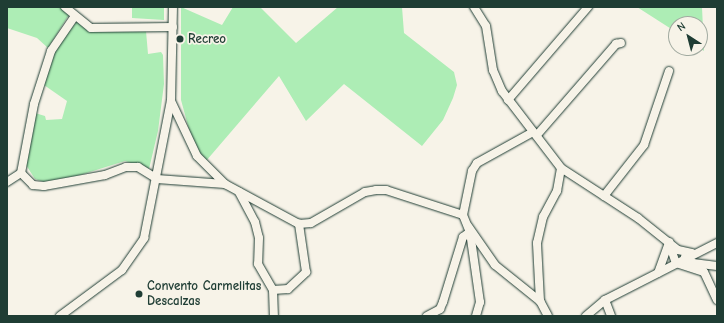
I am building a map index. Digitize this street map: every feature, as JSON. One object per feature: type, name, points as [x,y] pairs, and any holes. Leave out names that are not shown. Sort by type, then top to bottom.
[{"type":"street","points":[[65,7],[91,28],[173,27]]},
{"type":"street","points":[[60,316],[122,270],[134,256],[144,238],[157,179],[171,101],[173,7]]},
{"type":"street","points":[[474,7],[486,26],[493,70],[508,100],[561,168],[604,196],[678,250],[692,253]]},
{"type":"street","points":[[508,100],[588,7]]},
{"type":"street","points":[[7,182],[21,173],[34,104],[51,51],[75,16]]},
{"type":"street","points":[[548,316],[540,301],[495,265],[469,229],[462,215],[472,171],[477,163],[535,133],[621,43]]},
{"type":"street","points":[[604,196],[644,145],[669,71]]},
{"type":"street","points":[[171,101],[197,156],[225,184],[299,224],[311,223],[365,192],[376,190],[386,190],[462,215]]},
{"type":"street","points":[[21,173],[33,185],[44,186],[105,175],[126,167],[138,167],[157,179],[225,184]]},
{"type":"street","points":[[540,301],[537,243],[543,217],[557,191],[561,168]]},
{"type":"street","points":[[239,192],[255,222],[259,238],[258,264],[273,290],[274,316]]},
{"type":"street","points":[[273,290],[288,289],[306,272],[299,224]]},
{"type":"street","points":[[427,316],[440,309],[463,238],[469,229]]},
{"type":"street","points":[[469,229],[480,302],[476,316]]},
{"type":"street","points":[[669,242],[676,263]]},
{"type":"street","points":[[658,273],[669,242]]},
{"type":"street","points":[[586,316],[605,300],[658,273],[692,253],[717,243]]},
{"type":"street","points":[[685,257],[693,263],[717,266]]},
{"type":"street","points":[[676,263],[704,272],[717,300]]},
{"type":"street","points":[[605,300],[611,316]]},
{"type":"green space","points":[[7,7],[61,7],[70,13],[48,48],[37,38],[7,28]]},
{"type":"green space","points":[[132,7],[164,7],[164,20],[132,18]]},
{"type":"green space","points":[[181,7],[222,25],[233,7],[260,7],[296,43],[338,7],[402,7],[404,33],[454,72],[457,85],[453,98],[443,120],[422,146],[344,84],[306,121],[279,76],[206,161],[193,144],[181,100]]},
{"type":"green space","points":[[637,7],[702,7],[702,16],[668,16],[668,27]]},
{"type":"green space","points":[[77,21],[89,30],[146,31],[148,54],[161,52],[163,55],[164,84],[158,131],[149,169],[125,161],[58,182],[44,182],[35,179],[26,165],[35,113],[45,116],[46,120],[62,119],[67,101],[44,85],[56,49]]},
{"type":"place","name":"Recreo","points":[[180,39]]},
{"type":"place","name":"Convento Carmelitas Descalzas","points":[[139,294]]}]
